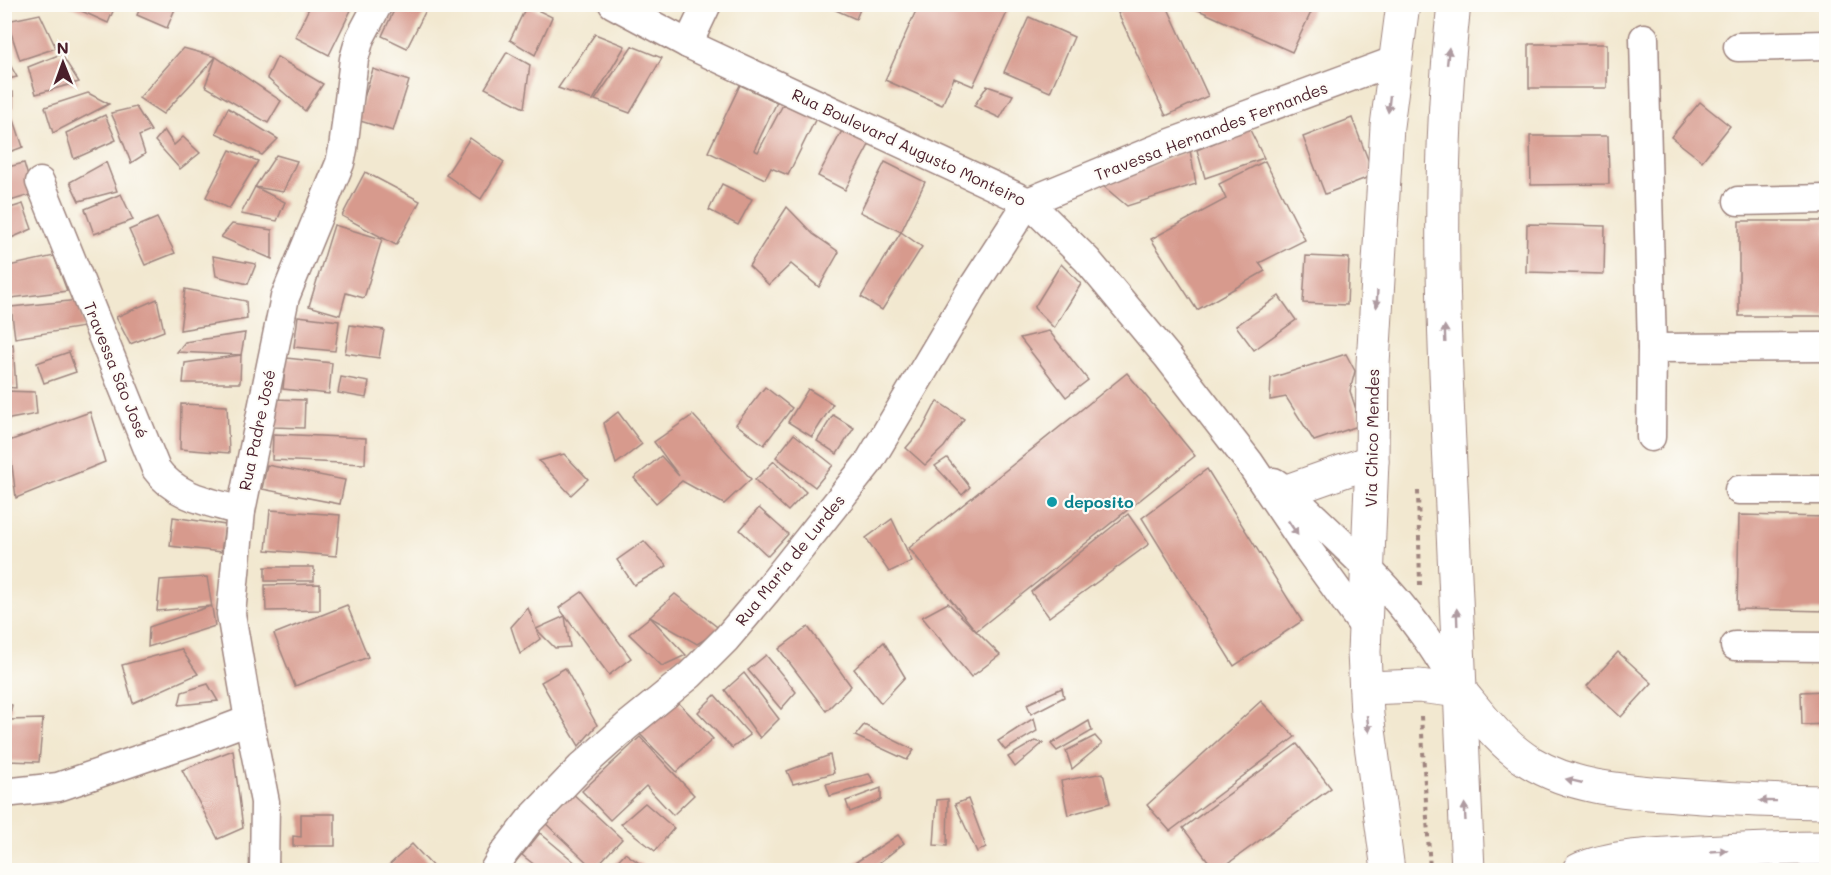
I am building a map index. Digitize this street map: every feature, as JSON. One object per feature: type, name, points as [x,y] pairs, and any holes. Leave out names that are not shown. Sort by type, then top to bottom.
[{"type":"main road","name":"Via Chico Mendes","points":[[1388,870],[1367,715],[1364,627],[1372,461],[1374,352],[1387,126],[1402,4]]},
{"type":"main road","points":[[1454,4],[1447,70],[1442,210],[1446,381],[1468,870]]},
{"type":"main road","points":[[1287,491],[1372,461]]},
{"type":"main road","points":[[1366,688],[1419,686],[1460,691],[1514,751],[1564,779],[1638,792],[1751,801],[1827,802]]},
{"type":"main road","points":[[1579,870],[1598,863],[1666,854],[1827,848]]},
{"type":"street","name":"Rua Padre José","points":[[264,870],[265,802],[231,614],[241,511],[285,297],[340,163],[354,59],[360,39],[378,4]]},
{"type":"street","name":"Rua Boulevard Augusto Monteiro","points":[[613,4],[688,44],[1028,202],[1087,260],[1167,356],[1249,462],[1364,627]]},
{"type":"street","points":[[688,44],[707,4]]},
{"type":"street","points":[[1644,38],[1652,348],[1651,436]]},
{"type":"street","points":[[1738,47],[1827,45]]},
{"type":"street","name":"Travessa Hernandes Fernandes","points":[[1028,202],[1181,139],[1323,89],[1394,61]]},
{"type":"street","name":"Travessa São José","points":[[40,182],[156,469],[166,482],[180,492],[241,511]]},
{"type":"street","points":[[1738,201],[1827,199]]},
{"type":"street","name":"Rua Maria de Lurdes","points":[[494,870],[529,821],[627,726],[697,668],[726,639],[772,584],[869,462],[971,290],[1028,202]]},
{"type":"street","points":[[1652,348],[1827,348]]},
{"type":"street","name":"Rua Boulevard Augusto Monteiro","points":[[1249,462],[1287,491],[1367,568],[1421,630],[1460,691]]},
{"type":"street","points":[[1739,490],[1827,490]]},
{"type":"street","points":[[1735,646],[1827,647]]},
{"type":"street","points":[[4,793],[58,787],[249,720]]},
{"type":"building","points":[[66,4],[116,4],[108,23]]},
{"type":"building","points":[[142,4],[177,4],[167,28],[137,15]]},
{"type":"building","points":[[311,4],[354,4],[329,55],[295,37]]},
{"type":"building","points":[[397,4],[429,4],[407,48],[382,36]]},
{"type":"building","points":[[822,4],[862,4],[856,19]]},
{"type":"building","points":[[919,4],[1011,4],[973,86],[954,78],[942,105],[885,80]]},
{"type":"building","points":[[1137,4],[1166,4],[1208,96],[1166,116],[1118,13]]},
{"type":"building","points":[[1185,4],[1315,4],[1292,52]]},
{"type":"building","points":[[527,5],[552,17],[535,55],[510,40]]},
{"type":"building","points":[[40,14],[56,48],[20,60],[7,21]]},
{"type":"building","points":[[1029,17],[1074,37],[1050,92],[1004,72]]},
{"type":"building","points":[[595,34],[625,46],[593,100],[558,88]]},
{"type":"building","points":[[1529,44],[1607,44],[1607,88],[1529,88]]},
{"type":"building","points":[[632,46],[662,58],[630,113],[595,100]]},
{"type":"building","points":[[183,48],[216,57],[163,114],[139,98]]},
{"type":"building","points":[[507,52],[530,65],[524,108],[485,88]]},
{"type":"building","points":[[4,54],[17,77],[4,80]]},
{"type":"building","points":[[61,54],[79,82],[36,94],[28,67]]},
{"type":"building","points":[[216,57],[281,101],[268,123],[205,86]]},
{"type":"building","points":[[277,57],[323,84],[305,111],[267,78]]},
{"type":"building","points":[[373,69],[409,81],[393,131],[357,120]]},
{"type":"building","points":[[740,85],[777,102],[754,150],[758,152],[786,99],[818,114],[788,175],[771,168],[765,179],[708,152]]},
{"type":"building","points":[[987,86],[1013,95],[1000,118],[974,106]]},
{"type":"building","points":[[13,92],[13,117],[23,147],[4,154],[4,93]]},
{"type":"building","points":[[88,93],[109,104],[53,133],[45,107]]},
{"type":"building","points":[[1700,102],[1730,126],[1702,161],[1671,137]]},
{"type":"building","points":[[136,107],[151,131],[139,136],[145,154],[131,163],[111,113]]},
{"type":"building","points":[[228,108],[278,139],[262,155],[216,133]]},
{"type":"building","points":[[105,115],[116,140],[74,159],[66,133]]},
{"type":"building","points":[[1352,118],[1374,175],[1325,194],[1303,137]]},
{"type":"building","points":[[844,127],[871,141],[845,190],[818,176]]},
{"type":"building","points":[[1249,128],[1264,158],[1205,178],[1197,150]]},
{"type":"building","points":[[164,130],[174,145],[183,137],[200,153],[180,169],[155,141]]},
{"type":"building","points":[[1530,136],[1608,136],[1609,184],[1531,185]]},
{"type":"building","points":[[470,138],[504,162],[481,199],[446,175]]},
{"type":"building","points":[[230,150],[258,161],[229,209],[206,197]]},
{"type":"building","points":[[1190,150],[1196,184],[1127,206],[1102,185]]},
{"type":"building","points":[[276,155],[297,161],[283,192],[255,187]]},
{"type":"building","points":[[1265,161],[1305,240],[1259,263],[1265,271],[1197,310],[1151,239],[1226,199],[1219,184]]},
{"type":"building","points":[[106,162],[117,191],[79,201],[70,182]]},
{"type":"building","points":[[885,162],[925,182],[901,232],[860,212]]},
{"type":"building","points":[[24,163],[33,194],[4,203],[4,168]]},
{"type":"building","points":[[365,172],[420,201],[396,245],[342,216]]},
{"type":"building","points":[[722,184],[752,199],[738,225],[709,210]]},
{"type":"building","points":[[255,187],[285,202],[277,221],[241,214]]},
{"type":"building","points":[[121,194],[133,220],[94,234],[85,209]]},
{"type":"building","points":[[23,204],[32,229],[4,241],[4,210]]},
{"type":"building","points":[[787,207],[813,234],[839,252],[819,287],[791,264],[769,285],[749,266]]},
{"type":"building","points":[[157,218],[175,253],[145,265],[129,230]]},
{"type":"building","points":[[1739,221],[1826,221],[1826,316],[1739,316]]},
{"type":"building","points":[[232,224],[272,230],[272,259],[221,237]]},
{"type":"building","points":[[1527,224],[1605,226],[1604,274],[1526,272]]},
{"type":"building","points":[[334,225],[382,239],[364,298],[346,293],[340,315],[309,306]]},
{"type":"building","points":[[901,232],[922,247],[882,310],[861,297]]},
{"type":"building","points":[[54,256],[67,291],[11,298],[4,267]]},
{"type":"building","points":[[213,256],[256,264],[248,284],[216,276]]},
{"type":"building","points":[[1306,256],[1349,258],[1347,305],[1303,303]]},
{"type":"building","points":[[1061,264],[1081,284],[1054,328],[1034,308]]},
{"type":"building","points":[[185,289],[246,301],[247,319],[180,330]]},
{"type":"building","points":[[1279,296],[1296,320],[1254,350],[1236,326]]},
{"type":"building","points":[[157,299],[164,331],[130,344],[116,317]]},
{"type":"building","points":[[79,300],[84,327],[15,338],[11,307]]},
{"type":"building","points":[[298,316],[339,321],[335,351],[294,347]]},
{"type":"building","points":[[350,325],[384,330],[379,358],[345,353]]},
{"type":"building","points":[[1049,331],[1088,380],[1066,397],[1020,338]]},
{"type":"building","points":[[245,333],[241,355],[177,352],[185,342]]},
{"type":"building","points":[[13,344],[16,388],[4,387],[4,349]]},
{"type":"building","points":[[69,352],[76,372],[44,383],[37,363]]},
{"type":"building","points":[[1346,354],[1355,371],[1350,391],[1361,425],[1314,441],[1286,397],[1270,400],[1271,378]]},
{"type":"building","points":[[241,355],[240,383],[183,383],[185,363]]},
{"type":"building","points":[[286,358],[332,363],[329,394],[283,389]]},
{"type":"building","name":"deposito","points":[[1127,373],[1195,456],[976,631],[909,548]]},
{"type":"building","points":[[341,377],[369,382],[366,398],[338,393]]},
{"type":"building","points":[[765,387],[792,408],[764,445],[736,424]]},
{"type":"building","points":[[808,389],[833,404],[812,437],[788,422]]},
{"type":"building","points":[[4,391],[35,392],[37,414],[4,420]]},
{"type":"building","points":[[274,399],[305,400],[304,428],[273,427]]},
{"type":"building","points":[[937,401],[964,419],[944,447],[925,465],[906,448],[923,428]]},
{"type":"building","points":[[181,404],[227,406],[229,453],[180,449]]},
{"type":"building","points":[[90,412],[105,462],[16,498],[9,441]]},
{"type":"building","points":[[618,412],[642,444],[616,464],[604,423]]},
{"type":"building","points":[[693,415],[751,479],[724,504],[682,481],[656,503],[634,478],[661,456],[679,476],[654,442]]},
{"type":"building","points":[[833,415],[854,428],[837,454],[817,441]]},
{"type":"building","points":[[273,434],[366,438],[365,464],[272,460]]},
{"type":"building","points":[[794,434],[833,465],[815,487],[776,457]]},
{"type":"building","points":[[564,454],[588,479],[571,495],[539,461]]},
{"type":"building","points":[[947,458],[970,487],[962,495],[935,466]]},
{"type":"building","points":[[774,461],[806,492],[788,511],[755,480]]},
{"type":"building","points":[[267,465],[345,480],[340,504],[262,489]]},
{"type":"building","points":[[1207,469],[1302,621],[1234,666],[1142,518]]},
{"type":"building","points":[[759,508],[788,534],[768,556],[740,530]]},
{"type":"building","points":[[270,510],[340,515],[336,556],[266,550]]},
{"type":"building","points":[[1128,514],[1149,544],[1049,617],[1031,592]]},
{"type":"building","points":[[1739,515],[1826,517],[1826,611],[1737,609]]},
{"type":"building","points":[[173,517],[225,525],[221,552],[170,546]]},
{"type":"building","points":[[892,519],[912,561],[889,572],[866,538]]},
{"type":"building","points":[[644,541],[667,566],[634,585],[617,560]]},
{"type":"building","points":[[265,567],[314,567],[314,581],[265,581]]},
{"type":"building","points":[[207,577],[215,626],[148,647],[149,627],[211,606],[157,611],[160,580]]},
{"type":"building","points":[[320,584],[320,610],[266,611],[265,585]]},
{"type":"building","points":[[582,592],[631,658],[609,675],[559,608]]},
{"type":"building","points":[[675,594],[721,630],[697,644],[650,617]]},
{"type":"building","points":[[948,603],[1000,655],[971,677],[922,617]]},
{"type":"building","points":[[347,605],[368,657],[295,686],[274,634]]},
{"type":"building","points":[[528,608],[540,639],[520,654],[511,627]]},
{"type":"building","points":[[565,616],[570,647],[555,648],[536,629]]},
{"type":"building","points":[[650,617],[686,655],[662,666],[629,634]]},
{"type":"building","points":[[808,627],[851,686],[826,711],[779,649]]},
{"type":"building","points":[[884,642],[905,677],[881,703],[854,669]]},
{"type":"building","points":[[181,649],[198,674],[133,703],[122,665]]},
{"type":"building","points":[[1618,652],[1652,683],[1621,717],[1587,686]]},
{"type":"building","points":[[766,655],[796,692],[781,709],[748,670]]},
{"type":"building","points":[[565,668],[597,725],[579,746],[541,682]]},
{"type":"building","points":[[744,673],[779,719],[760,738],[725,690]]},
{"type":"building","points":[[208,684],[218,701],[179,705],[182,692]]},
{"type":"building","points":[[1062,688],[1064,697],[1031,714],[1027,704]]},
{"type":"building","points":[[1826,691],[1826,724],[1802,725],[1801,692]]},
{"type":"building","points":[[715,695],[750,735],[732,748],[698,712]]},
{"type":"building","points":[[673,697],[713,739],[677,772],[637,731]]},
{"type":"building","points":[[1261,701],[1295,737],[1170,831],[1147,805]]},
{"type":"building","points":[[4,703],[12,705],[6,736],[4,736]]},
{"type":"building","points":[[1034,718],[1037,731],[1005,750],[998,741]]},
{"type":"building","points":[[43,719],[39,762],[7,761],[9,720]]},
{"type":"building","points":[[1089,721],[1092,731],[1057,751],[1051,744]]},
{"type":"building","points":[[864,725],[914,750],[907,760],[855,736]]},
{"type":"building","points":[[1095,736],[1102,744],[1072,769],[1066,751]]},
{"type":"building","points":[[640,737],[694,795],[673,815],[646,786],[610,820],[582,791]]},
{"type":"building","points":[[1035,741],[1043,743],[1015,767],[1008,757]]},
{"type":"building","points":[[1297,744],[1331,788],[1219,870],[1215,870],[1183,828]]},
{"type":"building","points":[[233,750],[243,828],[218,839],[182,770]]},
{"type":"building","points":[[830,755],[834,773],[793,784],[787,771]]},
{"type":"building","points":[[1103,773],[1110,803],[1068,815],[1061,781]]},
{"type":"building","points":[[869,774],[875,783],[830,796],[826,784]]},
{"type":"building","points":[[881,788],[881,800],[850,812],[846,801]]},
{"type":"building","points":[[571,792],[622,839],[594,869],[543,821]]},
{"type":"building","points":[[948,799],[947,846],[934,845],[937,800]]},
{"type":"building","points":[[968,799],[986,847],[977,852],[955,804]]},
{"type":"building","points":[[645,803],[674,828],[655,851],[621,824]]},
{"type":"building","points":[[301,814],[335,814],[335,846],[293,846],[293,836],[301,837]]},
{"type":"building","points":[[540,833],[584,870],[541,870],[522,855]]},
{"type":"building","points":[[898,835],[904,843],[870,870],[859,870],[853,864]]},
{"type":"building","points":[[412,844],[436,870],[390,870],[387,867]]},
{"type":"building","points":[[625,853],[649,870],[609,870]]},
{"type":"place","name":"deposito","points":[[1052,502]]}]
